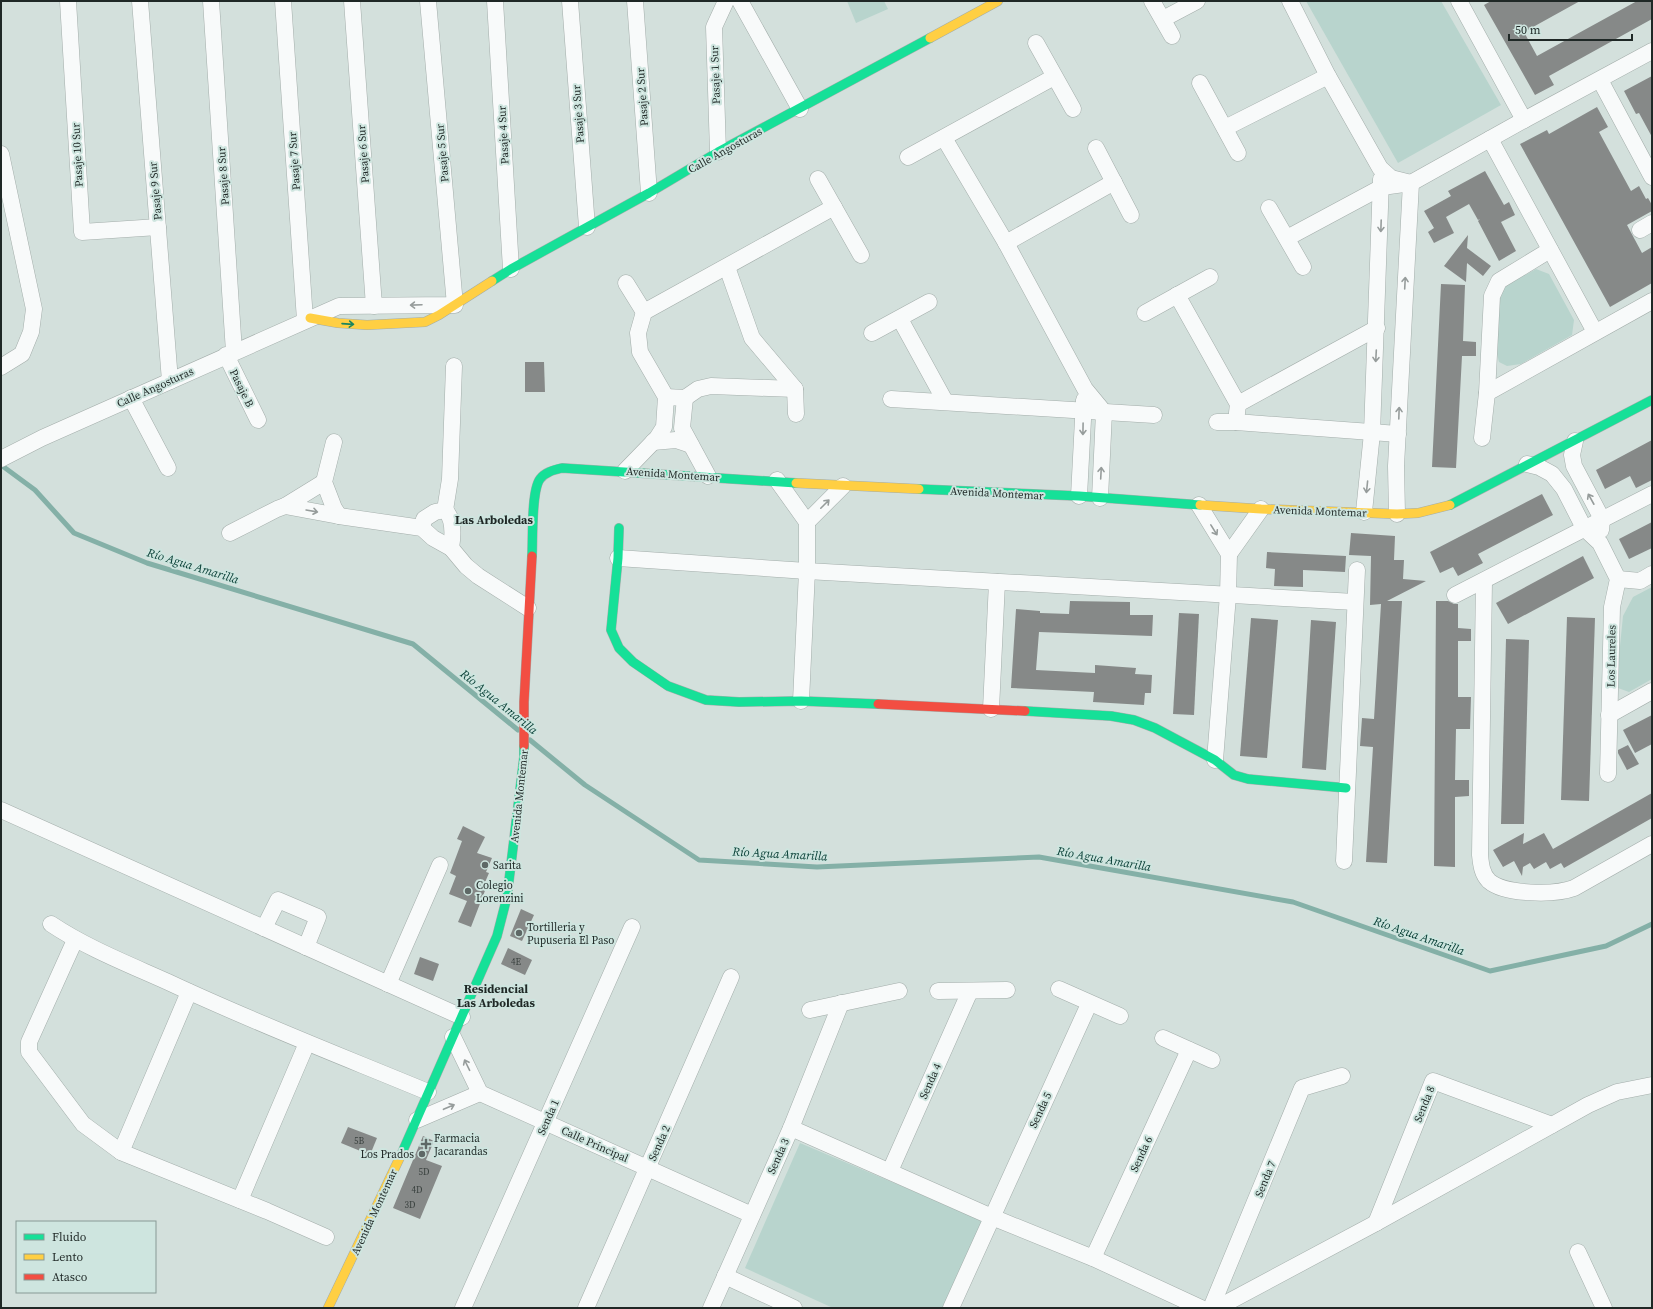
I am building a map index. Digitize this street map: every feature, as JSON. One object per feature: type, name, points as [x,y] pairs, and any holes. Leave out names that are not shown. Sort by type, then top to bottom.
[{"type":"street","name":"Pasaje 10 Sur","points":[[68,1],[82,232],[158,227]]},
{"type":"street","name":"Pasaje 9 Sur","points":[[140,1],[170,381]]},
{"type":"street","name":"Pasaje 8 Sur","points":[[211,1],[230,354]]},
{"type":"street","name":"Pasaje 7 Sur","points":[[283,1],[308,319]]},
{"type":"street","name":"Pasaje 6 Sur","points":[[352,1],[374,306]]},
{"type":"street","name":"Pasaje 5 Sur","points":[[428,1],[455,305]]},
{"type":"street","name":"Pasaje 4 Sur","points":[[495,1],[511,269]]},
{"type":"street","name":"Pasaje 3 Sur","points":[[570,1],[587,227]]},
{"type":"street","name":"Pasaje 2 Sur","points":[[636,1],[649,193]]},
{"type":"street","name":"Pasaje 1 Sur","points":[[718,152],[714,27],[726,1]]},
{"type":"street","points":[[740,1],[800,109]]},
{"type":"street","name":"Calle Angosturas","points":[[308,319],[367,325],[425,322],[455,305],[511,269],[649,193],[718,152],[998,1]]},
{"type":"street","points":[[1152,1],[1172,36]]},
{"type":"street","points":[[1163,19],[1198,1]]},
{"type":"street","points":[[1290,1],[1328,76],[1380,168],[1391,178],[1411,183]]},
{"type":"street","points":[[1463,3],[1524,120]]},
{"type":"street","points":[[1036,43],[1073,109]]},
{"type":"street","points":[[1287,238],[1382,187],[1411,183],[1652,51]]},
{"type":"street","points":[[1225,128],[1328,76]]},
{"type":"street","points":[[908,157],[1054,77]]},
{"type":"street","points":[[1600,80],[1652,177]]},
{"type":"street","points":[[1200,83],[1238,152]]},
{"type":"street","points":[[944,138],[1006,243],[1085,389],[1104,412],[1100,498]]},
{"type":"street","points":[[1490,139],[1595,332]]},
{"type":"street","points":[[1096,148],[1132,214]]},
{"type":"street","points":[[1,154],[34,309],[31,332],[22,354],[1,367]]},
{"type":"street","points":[[1364,512],[1372,433],[1377,328],[1382,187],[1380,168]]},
{"type":"street","points":[[818,179],[861,255]]},
{"type":"street","points":[[1006,243],[1114,182]]},
{"type":"street","points":[[1397,514],[1396,466],[1411,183]]},
{"type":"street","points":[[625,471],[653,442],[664,427],[666,397],[640,352],[638,333],[644,312],[834,207]]},
{"type":"street","points":[[1269,208],[1304,267]]},
{"type":"street","points":[[1482,438],[1487,393],[1492,296],[1498,282],[1550,250]]},
{"type":"street","points":[[727,267],[752,338],[795,389],[796,414]]},
{"type":"street","points":[[1144,312],[1210,277]]},
{"type":"street","points":[[626,283],[644,312]]},
{"type":"street","points":[[1177,295],[1238,404],[1236,422]]},
{"type":"street","points":[[1487,393],[1652,301]]},
{"type":"street","points":[[872,333],[929,302]]},
{"type":"street","name":"Calle Angosturas","points":[[1,458],[130,398],[339,306],[455,305]]},
{"type":"street","points":[[900,319],[945,401]]},
{"type":"street","points":[[1238,404],[1377,328]]},
{"type":"street","name":"Pasaje B","points":[[230,354],[258,420]]},
{"type":"street","points":[[451,548],[453,537],[448,514],[445,510],[450,479],[454,366]]},
{"type":"street","points":[[666,397],[684,398],[698,389],[711,386],[795,389]]},
{"type":"street","points":[[1079,496],[1085,389]]},
{"type":"street","points":[[130,398],[168,468]]},
{"type":"street","points":[[684,398],[682,428],[708,476]]},
{"type":"street","points":[[891,399],[945,401],[1154,415]]},
{"type":"street","name":"Avenida Montemar","points":[[328,1308],[417,1120],[497,936],[507,897],[524,757],[524,702],[535,493],[536,483],[542,475],[552,470],[562,468],[776,480],[843,486],[1079,496],[1199,506],[1397,514],[1418,513],[1446,507],[1652,400]]},
{"type":"street","points":[[1217,422],[1236,422],[1398,434]]},
{"type":"street","points":[[653,442],[676,440],[691,445]]},
{"type":"street","points":[[1575,441],[1572,455],[1574,466],[1602,519],[1600,543]]},
{"type":"street","points":[[334,442],[324,482],[334,508],[339,516]]},
{"type":"street","points":[[1527,464],[1539,467],[1552,474],[1564,489],[1584,528],[1600,543],[1618,579],[1640,580],[1652,574]]},
{"type":"street","points":[[776,480],[807,522],[807,571],[801,701]]},
{"type":"street","points":[[230,533],[277,508],[285,506],[324,482]]},
{"type":"street","points":[[807,522],[843,486]]},
{"type":"street","points":[[1455,594],[1484,581],[1652,494]]},
{"type":"street","points":[[285,506],[339,516],[422,528],[433,538],[451,548],[466,566],[478,576],[528,608]]},
{"type":"street","points":[[1199,506],[1229,554],[1228,595],[1215,760]]},
{"type":"street","points":[[1229,554],[1261,509]]},
{"type":"street","points":[[422,528],[424,519],[435,512],[445,510]]},
{"type":"street","points":[[619,528],[618,558],[611,630],[619,648],[633,662],[668,686],[706,700],[739,702],[801,701],[1111,716],[1134,720],[1155,728],[1215,760],[1234,775],[1248,779],[1346,788]]},
{"type":"street","points":[[618,558],[807,571],[1355,602]]},
{"type":"street","points":[[1344,861],[1356,570]]},
{"type":"street","name":"Los Laureles","points":[[1608,774],[1612,607],[1618,579]]},
{"type":"street","points":[[1484,581],[1480,855],[1484,874],[1490,881],[1508,890],[1551,892],[1567,891],[1652,844]]},
{"type":"street","points":[[991,709],[997,582]]},
{"type":"street","points":[[1610,715],[1652,691]]},
{"type":"street","points":[[1,810],[462,1017]]},
{"type":"street","points":[[388,984],[440,865]]},
{"type":"street","points":[[264,928],[278,900],[318,918],[306,947]]},
{"type":"street","points":[[51,924],[75,940],[189,992],[307,1043],[428,1092]]},
{"type":"street","name":"Senda 1","points":[[463,1308],[632,927]]},
{"type":"street","points":[[75,940],[29,1042],[29,1052],[83,1124],[121,1152],[240,1200],[326,1237]]},
{"type":"street","name":"Senda 2","points":[[586,1308],[731,977]]},
{"type":"street","points":[[1059,989],[1089,1004],[1120,1016]]},
{"type":"street","points":[[938,991],[1007,990]]},
{"type":"street","points":[[810,1010],[899,991]]},
{"type":"street","name":"Senda 4","points":[[890,1171],[970,991]]},
{"type":"street","points":[[121,1152],[189,992]]},
{"type":"street","name":"Senda 3","points":[[711,1308],[791,1128],[841,1003]]},
{"type":"street","name":"Senda 5","points":[[951,1308],[1089,1004]]},
{"type":"street","points":[[417,1120],[480,1093],[453,1037]]},
{"type":"street","points":[[1163,1038],[1212,1060]]},
{"type":"street","points":[[240,1200],[307,1043]]},
{"type":"street","name":"Senda 6","points":[[1093,1258],[1189,1050]]},
{"type":"street","name":"Senda 7","points":[[1211,1308],[1302,1088],[1342,1076]]},
{"type":"street","name":"Senda 8","points":[[1376,1223],[1433,1081],[1552,1125]]},
{"type":"street","points":[[1216,1308],[1376,1223],[1552,1125],[1617,1092],[1652,1085]]},
{"type":"street","name":"Calle Principal","points":[[480,1093],[752,1215]]},
{"type":"street","points":[[791,1128],[992,1217],[1093,1258],[1201,1308]]},
{"type":"street","points":[[1578,1252],[1604,1308]]},
{"type":"street","points":[[725,1276],[794,1308]]},
{"type":"green space","points":[[847,1],[884,1],[888,9],[856,23]]},
{"type":"green space","points":[[1306,1],[1441,1],[1501,105],[1398,163]]},
{"type":"green space","points":[[1536,269],[1549,274],[1574,320],[1572,335],[1521,364],[1507,366],[1499,362],[1497,346],[1497,312],[1501,294],[1504,288],[1510,283]]},
{"type":"green space","points":[[1652,587],[1652,679],[1629,692],[1618,688],[1617,676],[1623,616],[1633,597]]},
{"type":"green space","points":[[800,1143],[986,1222],[946,1308],[833,1308],[745,1268]]},
{"type":"building","points":[[1491,1],[1580,1],[1524,32],[1537,56],[1637,1],[1652,1],[1652,19],[1549,76],[1554,85],[1535,95],[1484,5]]},
{"type":"building","points":[[1652,76],[1652,137],[1639,113],[1636,114],[1624,91]]},
{"type":"building","points":[[1597,107],[1608,127],[1599,132],[1631,191],[1639,186],[1646,199],[1648,198],[1652,205],[1652,211],[1627,225],[1642,253],[1652,247],[1652,283],[1610,307],[1520,144],[1547,130],[1549,134]]},
{"type":"building","points":[[1485,171],[1504,205],[1509,202],[1515,215],[1501,222],[1516,251],[1499,261],[1478,221],[1480,219],[1478,220],[1469,204],[1446,217],[1454,233],[1434,243],[1428,232],[1434,228],[1424,211],[1451,196],[1448,191]]},
{"type":"building","points":[[1468,235],[1467,248],[1491,266],[1483,276],[1467,263],[1466,282],[1444,266]]},
{"type":"building","points":[[1441,284],[1465,285],[1463,341],[1476,342],[1476,356],[1462,356],[1456,468],[1432,467]]},
{"type":"building","points":[[525,362],[544,362],[545,392],[525,392]]},
{"type":"building","points":[[1652,440],[1652,480],[1636,488],[1630,476],[1605,489],[1596,470]]},
{"type":"building","points":[[1542,494],[1553,515],[1478,554],[1483,563],[1458,576],[1453,567],[1440,573],[1430,552]]},
{"type":"building","points":[[1652,522],[1652,548],[1629,559],[1619,539]]},
{"type":"building","points":[[1351,533],[1395,536],[1394,560],[1404,560],[1403,579],[1426,581],[1387,601],[1402,601],[1387,863],[1366,862],[1373,747],[1360,746],[1362,718],[1374,719],[1381,604],[1370,605],[1371,556],[1349,555]]},
{"type":"building","points":[[1267,552],[1346,556],[1345,572],[1303,570],[1303,587],[1274,586],[1275,569],[1266,568]]},
{"type":"building","points":[[1583,556],[1594,578],[1508,624],[1496,603]]},
{"type":"building","points":[[1070,601],[1130,602],[1130,615],[1153,615],[1152,636],[1039,632],[1036,670],[1095,673],[1095,665],[1136,668],[1135,674],[1152,675],[1151,693],[1145,693],[1144,705],[1093,702],[1094,692],[1011,688],[1016,609],[1040,611],[1040,613],[1069,614]]},
{"type":"building","points":[[1436,601],[1448,601],[1458,604],[1458,628],[1471,629],[1471,641],[1458,641],[1458,697],[1471,697],[1470,729],[1456,729],[1455,780],[1469,780],[1469,796],[1455,797],[1455,867],[1434,866]]},
{"type":"building","points":[[1179,613],[1199,614],[1194,715],[1173,714]]},
{"type":"building","points":[[1567,617],[1595,618],[1589,801],[1561,800]]},
{"type":"building","points":[[1251,618],[1278,620],[1267,758],[1240,756]]},
{"type":"building","points":[[1311,620],[1336,622],[1326,770],[1302,768]]},
{"type":"building","points":[[1506,639],[1529,640],[1524,824],[1501,824]]},
{"type":"building","points":[[1652,715],[1652,744],[1635,753],[1623,730]]},
{"type":"building","points":[[1628,745],[1639,764],[1627,770],[1618,753],[1618,750]]},
{"type":"building","points":[[1652,793],[1652,818],[1564,868],[1561,863],[1550,869],[1546,862],[1534,869],[1530,863],[1523,867],[1522,876],[1514,861],[1503,867],[1493,850],[1524,833],[1523,844],[1544,833],[1553,849]]},
{"type":"building","points":[[463,826],[485,837],[477,853],[492,858],[486,872],[489,873],[483,887],[486,888],[471,927],[458,922],[467,901],[449,894],[456,876],[450,873],[462,841],[457,839]]},
{"type":"building","points":[[521,909],[534,915],[522,941],[510,936]]},
{"type":"building","points":[[508,948],[532,960],[525,975],[501,964]]},
{"type":"building","points":[[420,957],[439,964],[433,981],[414,974]]},
{"type":"building","points":[[348,1127],[377,1138],[370,1155],[341,1143]]},
{"type":"building","points":[[423,1136],[434,1141],[426,1160],[442,1166],[420,1219],[393,1208]]},
{"type":"waterway","name":"Río Agua Amarilla","points":[[1,465],[35,490],[74,533],[147,563],[413,644],[518,730]]},
{"type":"waterway","name":"Río Agua Amarilla","points":[[530,740],[585,785],[699,860],[817,867],[1039,857],[1293,902],[1490,971],[1606,946],[1652,924]]},
{"type":"traffic: fast","points":[[492,281],[649,193],[718,152],[930,38]]},
{"type":"traffic: fast","points":[[1450,505],[1652,400]]},
{"type":"traffic: fast","points":[[532,556],[534,504],[537,485],[544,475],[562,468],[796,483]]},
{"type":"traffic: fast","points":[[919,489],[1079,496],[1200,505]]},
{"type":"traffic: fast","points":[[619,528],[618,558],[611,630],[619,648],[633,662],[668,686],[706,700],[739,702],[801,701],[878,704]]},
{"type":"traffic: fast","points":[[1025,711],[1111,716],[1134,720],[1155,728],[1215,760],[1234,775],[1248,779],[1346,788]]},
{"type":"traffic: fast","points":[[401,1155],[497,936],[507,897],[524,757],[524,746]]},
{"type":"traffic: slow","points":[[930,38],[998,1]]},
{"type":"traffic: slow","points":[[310,318],[338,323],[367,325],[425,322],[439,315],[492,281]]},
{"type":"traffic: slow","points":[[796,483],[919,489]]},
{"type":"traffic: slow","points":[[1200,505],[1261,509],[1397,514],[1418,513],[1450,505]]},
{"type":"traffic: slow","points":[[328,1308],[401,1155]]},
{"type":"traffic: jam","points":[[524,746],[524,702],[532,556]]},
{"type":"traffic: jam","points":[[878,704],[1025,711]]},
{"type":"place","name":"Sarita","points":[[485,865]]},
{"type":"place","name":"Colegio Lorenzini","points":[[468,891]]},
{"type":"place","name":"Tortilleria y Pupuseria El Paso","points":[[519,933]]},
{"type":"place","name":"Farmacia Jacarandas","points":[[426,1144]]},
{"type":"place","name":"Los Prados","points":[[422,1154]]},
{"type":"district","name":"Las Arboledas","points":[[494,520]]},
{"type":"district","name":"Residencial Las Arboledas","points":[[496,996]]}]
